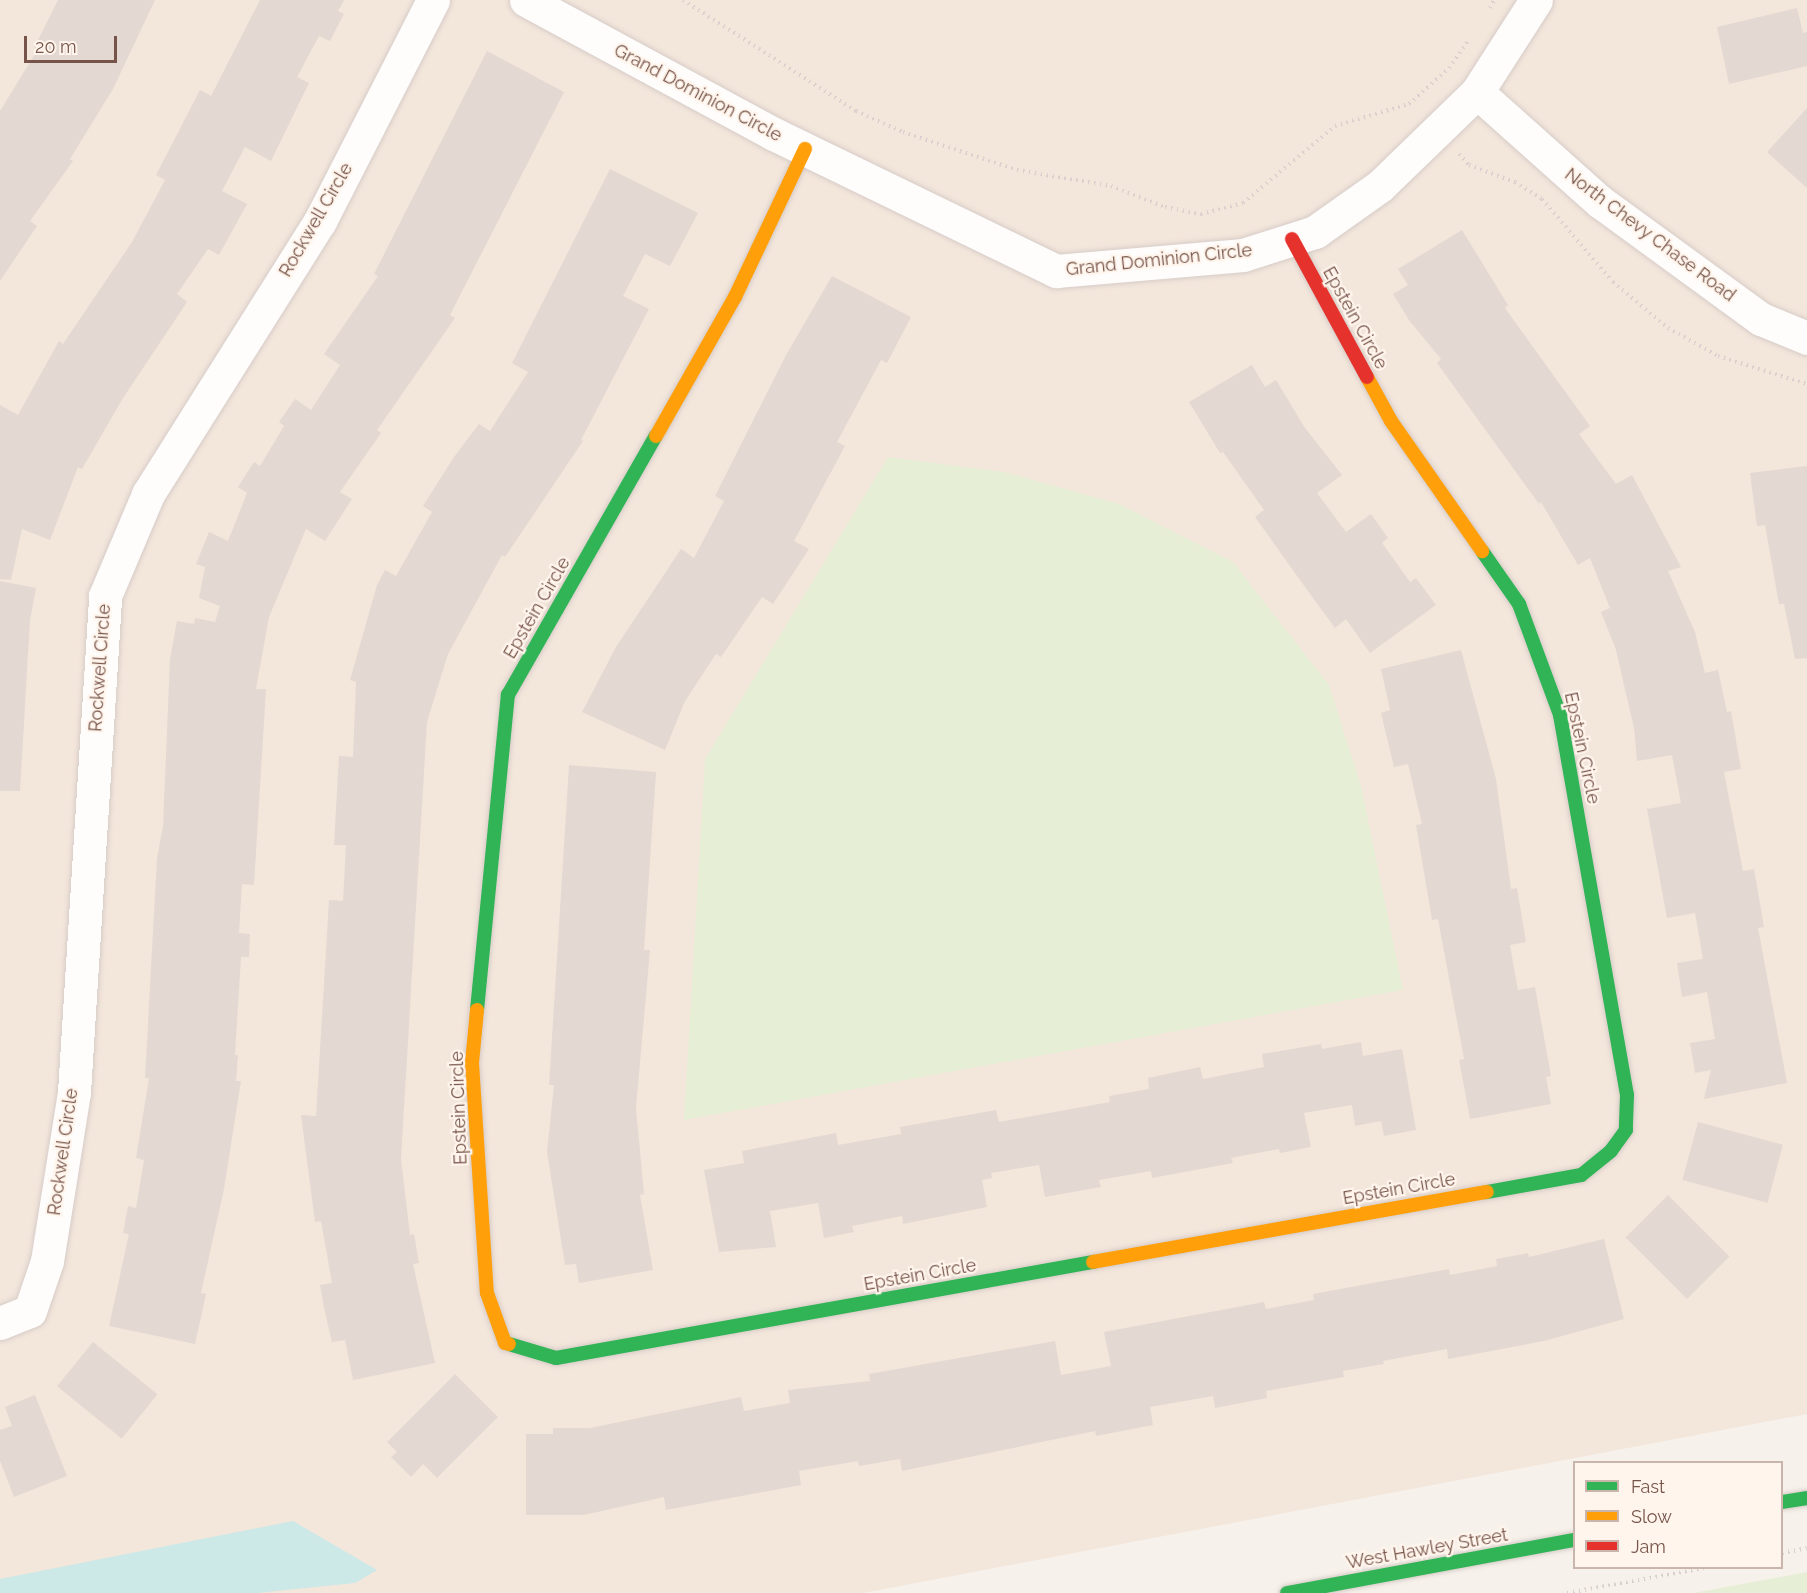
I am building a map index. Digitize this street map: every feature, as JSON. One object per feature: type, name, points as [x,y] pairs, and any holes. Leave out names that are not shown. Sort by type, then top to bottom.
[{"type":"street","name":"Rockwell Circle","points":[[0,1323],[30,1311],[47,1261],[74,1092],[105,596],[148,494],[320,221],[433,0]]},
{"type":"street","name":"Grand Dominion Circle","points":[[526,0],[805,149],[1056,271],[1243,255],[1315,232],[1380,186],[1477,92],[1536,0]]},
{"type":"street","name":"North Chevy Chase Road","points":[[1477,92],[1599,201],[1761,319],[1807,338]]},
{"type":"street","name":"Epstein Circle","points":[[805,149],[735,297],[508,695],[472,1063],[487,1293],[505,1343],[556,1359],[1581,1175],[1611,1151],[1626,1130],[1628,1095],[1560,715],[1519,603],[1391,421],[1292,239]]},
{"type":"street","points":[[1783,1503],[1807,1498]]},
{"type":"street","name":"West Hawley Street","points":[[1287,1593],[1573,1540]]},
{"type":"path","points":[[683,0],[856,111],[903,132],[1017,170],[1111,186],[1165,207],[1201,214],[1243,203],[1335,126],[1409,104],[1449,68],[1472,35]]},
{"type":"path","points":[[1484,19],[1494,0]]},
{"type":"path","points":[[1409,104],[1437,130],[1468,165],[1515,182],[1542,199],[1613,282],[1668,328],[1718,356],[1807,384]]},
{"type":"path","points":[[1783,1553],[1807,1548]]},
{"type":"path","points":[[1567,1593],[1699,1569]]},
{"type":"shaded area","points":[[0,0],[1807,0],[1807,1414],[863,1593],[0,1593]]},
{"type":"green space","points":[[888,457],[1004,472],[1119,504],[1233,562],[1329,685],[1361,786],[1403,990],[684,1120],[705,759]]},
{"type":"green space","points":[[1807,1572],[1807,1593],[1694,1593]]},
{"type":"water","points":[[293,1521],[377,1570],[355,1583],[257,1593],[0,1593],[0,1579]]},
{"type":"building","points":[[58,0],[155,0],[113,89],[70,159],[73,161],[30,221],[37,226],[0,281],[0,111],[38,49],[34,48]]},
{"type":"building","points":[[260,0],[344,0],[338,11],[344,14],[330,41],[319,36],[297,77],[309,83],[271,161],[245,147],[222,191],[247,204],[219,255],[208,249],[177,294],[187,302],[123,398],[82,469],[78,467],[50,540],[22,529],[11,580],[0,579],[0,405],[18,415],[59,341],[63,344],[132,242],[165,180],[156,175],[200,90],[211,96]]},
{"type":"building","points":[[1797,8],[1803,33],[1807,32],[1807,66],[1729,84],[1717,27]]},
{"type":"building","points":[[487,51],[564,92],[450,315],[455,318],[377,430],[381,433],[340,492],[352,499],[325,541],[306,529],[269,617],[256,689],[266,689],[254,885],[242,884],[239,933],[250,934],[249,957],[241,957],[235,1055],[238,1055],[236,1081],[241,1081],[224,1189],[201,1293],[206,1294],[195,1344],[109,1326],[129,1234],[123,1233],[128,1206],[136,1208],[144,1160],[136,1158],[149,1078],[145,1078],[157,858],[163,826],[170,659],[177,621],[194,624],[195,618],[215,622],[220,606],[199,598],[205,567],[196,564],[209,532],[228,541],[247,493],[238,487],[254,462],[260,466],[284,426],[279,422],[295,399],[311,410],[340,365],[324,354],[378,276],[374,274]]},
{"type":"building","points":[[1807,108],[1807,188],[1767,152]]},
{"type":"building","points":[[610,169],[698,213],[670,266],[645,254],[623,296],[649,309],[581,440],[583,441],[505,557],[502,555],[448,654],[427,722],[401,1159],[410,1235],[414,1234],[419,1263],[413,1264],[435,1363],[353,1380],[345,1340],[332,1342],[324,1308],[320,1285],[332,1283],[321,1221],[315,1222],[301,1115],[316,1116],[329,900],[343,901],[346,845],[334,845],[339,756],[353,757],[356,682],[350,680],[377,585],[385,570],[396,576],[432,512],[423,506],[454,457],[479,424],[490,431],[528,372],[512,363]]},
{"type":"building","points":[[1462,230],[1508,305],[1505,308],[1590,426],[1579,434],[1616,484],[1632,475],[1681,567],[1668,571],[1695,632],[1705,673],[1718,670],[1727,712],[1731,711],[1741,769],[1724,772],[1743,871],[1754,869],[1764,927],[1758,928],[1787,1083],[1704,1099],[1711,1070],[1695,1073],[1690,1043],[1715,1039],[1707,992],[1682,997],[1677,963],[1703,959],[1695,913],[1667,918],[1647,809],[1681,803],[1672,755],[1637,761],[1634,728],[1616,650],[1601,612],[1610,608],[1590,558],[1578,565],[1541,502],[1539,504],[1437,363],[1441,359],[1409,320],[1393,294],[1408,285],[1398,269]]},
{"type":"building","points":[[832,276],[911,317],[887,363],[881,360],[837,442],[845,446],[794,541],[809,549],[773,604],[762,597],[721,657],[716,654],[685,701],[665,750],[582,712],[616,647],[681,549],[694,558],[724,501],[715,496],[785,357]]},
{"type":"building","points":[[1252,365],[1265,387],[1276,380],[1305,428],[1342,475],[1317,493],[1346,532],[1371,514],[1388,538],[1382,543],[1410,582],[1416,578],[1436,605],[1370,653],[1346,619],[1335,628],[1310,594],[1255,517],[1264,510],[1223,452],[1220,453],[1189,402]]},
{"type":"building","points":[[1807,466],[1807,658],[1795,659],[1784,604],[1779,604],[1765,525],[1757,526],[1750,473]]},
{"type":"building","points":[[0,581],[36,588],[30,620],[20,791],[0,791]]},
{"type":"building","points":[[1461,650],[1496,779],[1511,889],[1517,888],[1526,942],[1510,945],[1518,990],[1535,987],[1551,1076],[1546,1077],[1551,1104],[1470,1119],[1459,1060],[1464,1059],[1438,919],[1432,920],[1416,825],[1422,824],[1408,764],[1394,767],[1381,713],[1390,710],[1381,669]]},
{"type":"building","points":[[569,765],[656,772],[644,950],[650,950],[636,1108],[644,1194],[640,1195],[653,1270],[579,1283],[576,1264],[565,1265],[547,1152],[554,1085],[549,1085]]},
{"type":"building","points":[[1361,1042],[1363,1056],[1402,1049],[1416,1130],[1384,1136],[1381,1121],[1355,1126],[1352,1105],[1304,1113],[1311,1147],[1280,1153],[1279,1149],[1231,1158],[1233,1163],[1152,1178],[1151,1171],[1099,1180],[1101,1187],[1045,1197],[1039,1165],[991,1173],[992,1178],[982,1180],[987,1207],[903,1224],[902,1216],[852,1226],[854,1232],[824,1238],[818,1203],[770,1211],[776,1247],[719,1252],[704,1170],[744,1163],[742,1151],[836,1133],[838,1145],[901,1134],[900,1127],[996,1110],[999,1122],[1110,1102],[1109,1096],[1149,1089],[1148,1078],[1200,1067],[1203,1079],[1264,1067],[1262,1054],[1321,1044],[1322,1049]]},
{"type":"building","points":[[1698,1122],[1783,1145],[1767,1203],[1682,1180]]},
{"type":"building","points":[[1668,1195],[1730,1257],[1687,1299],[1626,1237]]},
{"type":"building","points":[[1604,1239],[1624,1319],[1544,1341],[1448,1359],[1447,1349],[1383,1361],[1384,1364],[1343,1371],[1344,1377],[1266,1391],[1267,1398],[1215,1408],[1213,1396],[1150,1407],[1153,1425],[1096,1436],[1095,1431],[902,1471],[900,1459],[859,1466],[858,1461],[799,1471],[801,1485],[666,1510],[664,1497],[584,1515],[526,1515],[526,1434],[553,1434],[553,1428],[590,1428],[741,1397],[744,1411],[790,1403],[788,1390],[870,1381],[869,1374],[1055,1341],[1061,1375],[1111,1366],[1104,1332],[1264,1302],[1266,1309],[1314,1300],[1313,1294],[1449,1269],[1450,1275],[1497,1266],[1496,1259],[1528,1253],[1529,1257]]},
{"type":"building","points":[[93,1342],[158,1394],[122,1439],[57,1386]]},
{"type":"building","points":[[455,1374],[498,1417],[437,1478],[423,1464],[411,1477],[391,1457],[397,1452],[387,1442]]},
{"type":"building","points":[[35,1395],[67,1476],[14,1497],[0,1461],[0,1430],[12,1426],[5,1407]]},
{"type":"traffic: fast","points":[[477,1010],[508,695],[656,436]]},
{"type":"traffic: fast","points":[[1482,551],[1519,604],[1560,715],[1627,1095],[1626,1130],[1611,1151],[1581,1175],[1487,1192]]},
{"type":"traffic: fast","points":[[509,1344],[556,1358],[1093,1262]]},
{"type":"traffic: fast","points":[[1783,1502],[1807,1498]]},
{"type":"traffic: fast","points":[[1287,1593],[1573,1540]]},
{"type":"traffic: slow","points":[[656,436],[735,297],[805,149]]},
{"type":"traffic: slow","points":[[1367,377],[1391,421],[1482,551]]},
{"type":"traffic: slow","points":[[477,1010],[472,1063],[487,1293],[505,1343],[509,1344]]},
{"type":"traffic: slow","points":[[1093,1262],[1487,1192]]},
{"type":"traffic: jam","points":[[1292,239],[1367,377]]}]
